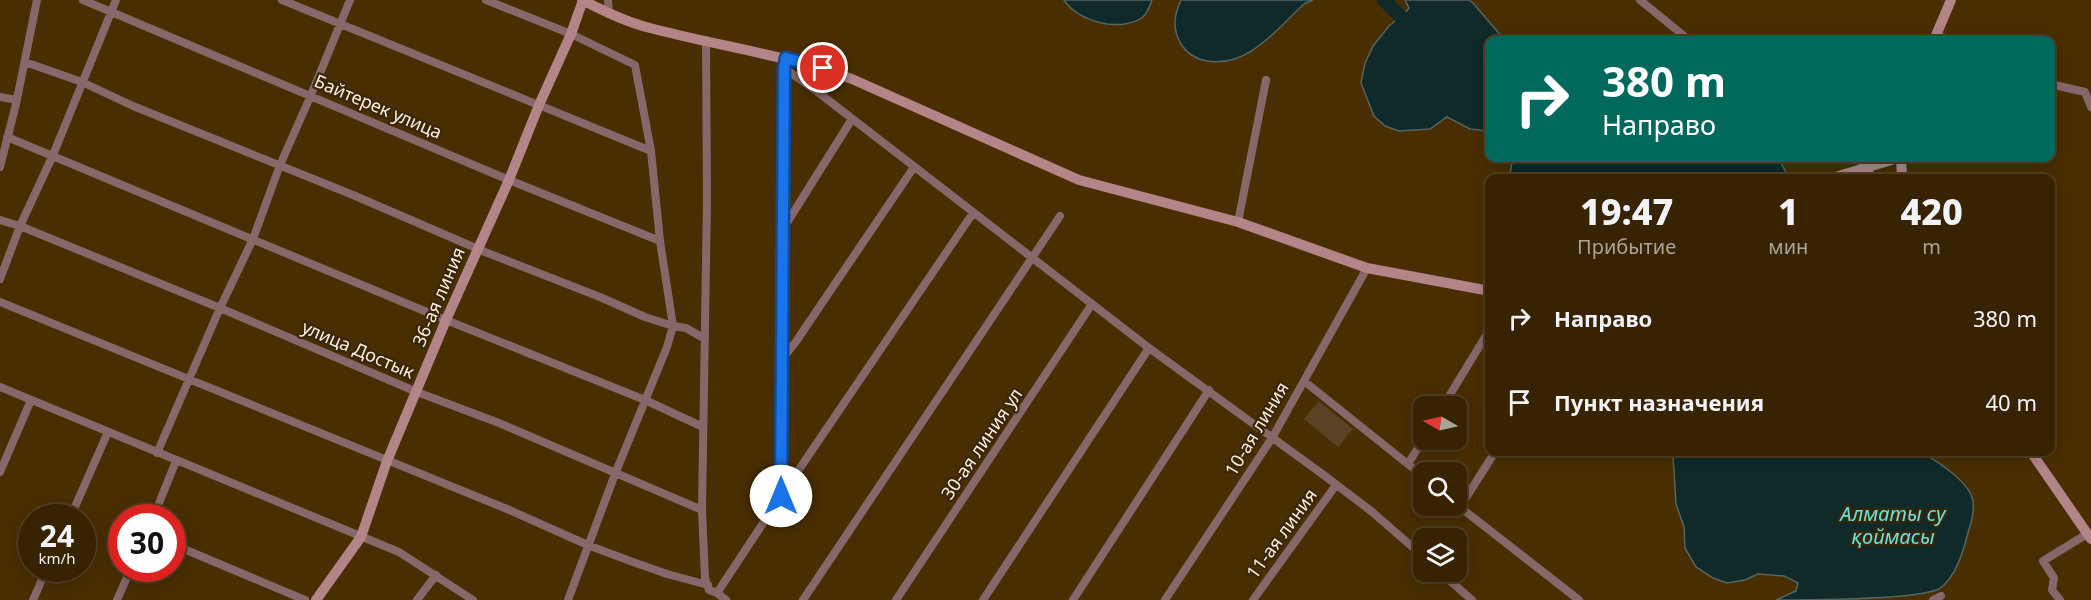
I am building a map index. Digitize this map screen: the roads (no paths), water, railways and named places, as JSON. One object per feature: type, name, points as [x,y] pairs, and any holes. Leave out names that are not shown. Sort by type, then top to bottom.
[{"type":"street","points":[[0,167],[17,100],[37,0]]},
{"type":"street","name":"Байтерек улица","points":[[83,0],[660,242]]},
{"type":"street","points":[[0,279],[20,226],[53,155],[116,0]]},
{"type":"street","points":[[282,0],[651,151]]},
{"type":"street","points":[[157,453],[253,238],[280,165],[312,95],[350,0]]},
{"type":"street","points":[[486,0],[571,34],[635,65],[651,151],[660,242],[673,326],[667,347],[615,474],[568,600]]},
{"type":"street","points":[[582,0],[609,14],[649,28],[706,40],[785,63],[852,79],[1079,180],[1238,222],[1367,268],[1485,290]]},
{"type":"street","name":"36-ая линия","points":[[316,600],[361,537],[387,461],[571,34],[582,0]]},
{"type":"street","points":[[608,0],[609,14]]},
{"type":"street","points":[[1640,0],[1684,36]]},
{"type":"street","points":[[1936,36],[1951,0]]},
{"type":"street","points":[[706,40],[702,510],[705,578],[709,590],[721,597],[781,496],[974,213]]},
{"type":"street","points":[[25,62],[82,82],[133,106],[645,317],[686,328],[705,339]]},
{"type":"street","points":[[785,63],[914,167],[1149,348],[1371,511],[1413,547]]},
{"type":"street","points":[[781,496],[785,63]]},
{"type":"street","points":[[1238,222],[1266,80]]},
{"type":"street","points":[[2055,85],[2085,92],[2091,107]]},
{"type":"street","points":[[0,97],[17,100]]},
{"type":"street","points":[[783,229],[852,119]]},
{"type":"street","points":[[7,137],[446,320],[645,400],[703,427]]},
{"type":"street","points":[[1862,162],[1869,174]]},
{"type":"street","points":[[1844,174],[1884,162]]},
{"type":"street","points":[[782,360],[914,167]]},
{"type":"street","points":[[803,600],[1060,216]]},
{"type":"street","name":"улица Достык","points":[[0,220],[20,226],[220,308],[417,392],[499,423],[702,510]]},
{"type":"street","name":"10-ая линия","points":[[1165,600],[1272,438],[1367,268]]},
{"type":"street","points":[[0,302],[507,509],[590,546],[667,574],[708,585]]},
{"type":"street","name":"30-ая линия ул","points":[[896,600],[1092,304]]},
{"type":"street","points":[[1449,396],[1485,337]]},
{"type":"street","points":[[983,600],[1149,348]]},
{"type":"street","points":[[1304,381],[1413,468]]},
{"type":"street","points":[[0,387],[399,552],[473,600]]},
{"type":"street","points":[[1073,600],[1189,425],[1209,390]]},
{"type":"street","points":[[0,472],[31,400]]},
{"type":"street","points":[[76,504],[108,432]]},
{"type":"street","points":[[1408,464],[1417,450]]},
{"type":"street","points":[[1467,492],[1492,456]]},
{"type":"street","points":[[2034,456],[2089,537],[2043,561],[2054,578],[2052,590],[2060,600]]},
{"type":"street","points":[[159,504],[176,461]]},
{"type":"street","name":"11-ая линия","points":[[1253,600],[1336,485]]},
{"type":"street","points":[[1467,512],[1579,600]]},
{"type":"street","points":[[186,550],[305,600]]},
{"type":"street","points":[[417,600],[436,575]]},
{"type":"street","points":[[33,600],[41,582]]},
{"type":"street","points":[[117,600],[125,582]]},
{"type":"street","points":[[1451,582],[1472,600]]},
{"type":"water","points":[[1064,0],[1152,0],[1143,17],[1134,22],[1112,24],[1100,23],[1079,14]]},
{"type":"water","points":[[1181,0],[1313,0],[1304,4],[1272,35],[1249,53],[1222,62],[1207,61],[1196,57],[1186,51],[1181,44],[1176,33],[1175,22]]},
{"type":"water","points":[[1405,0],[1469,0],[1501,36],[1485,36],[1485,131],[1470,129],[1447,117],[1430,129],[1399,131],[1385,126],[1374,116],[1361,83],[1365,63],[1373,46],[1389,26],[1409,8]]},
{"type":"water","points":[[1512,162],[1780,162],[1787,174],[1510,174]]},
{"type":"water","name":"Алматы су қоймасы","points":[[1673,456],[1927,456],[1952,473],[1966,487],[1971,494],[1973,508],[1972,519],[1955,570],[1939,589],[1926,593],[1886,597],[1776,600],[1796,591],[1798,583],[1784,576],[1758,574],[1745,580],[1727,583],[1713,578],[1696,567],[1685,548],[1684,527],[1676,504]]},
{"type":"waterway","points":[[1384,0],[1412,28]]}]
